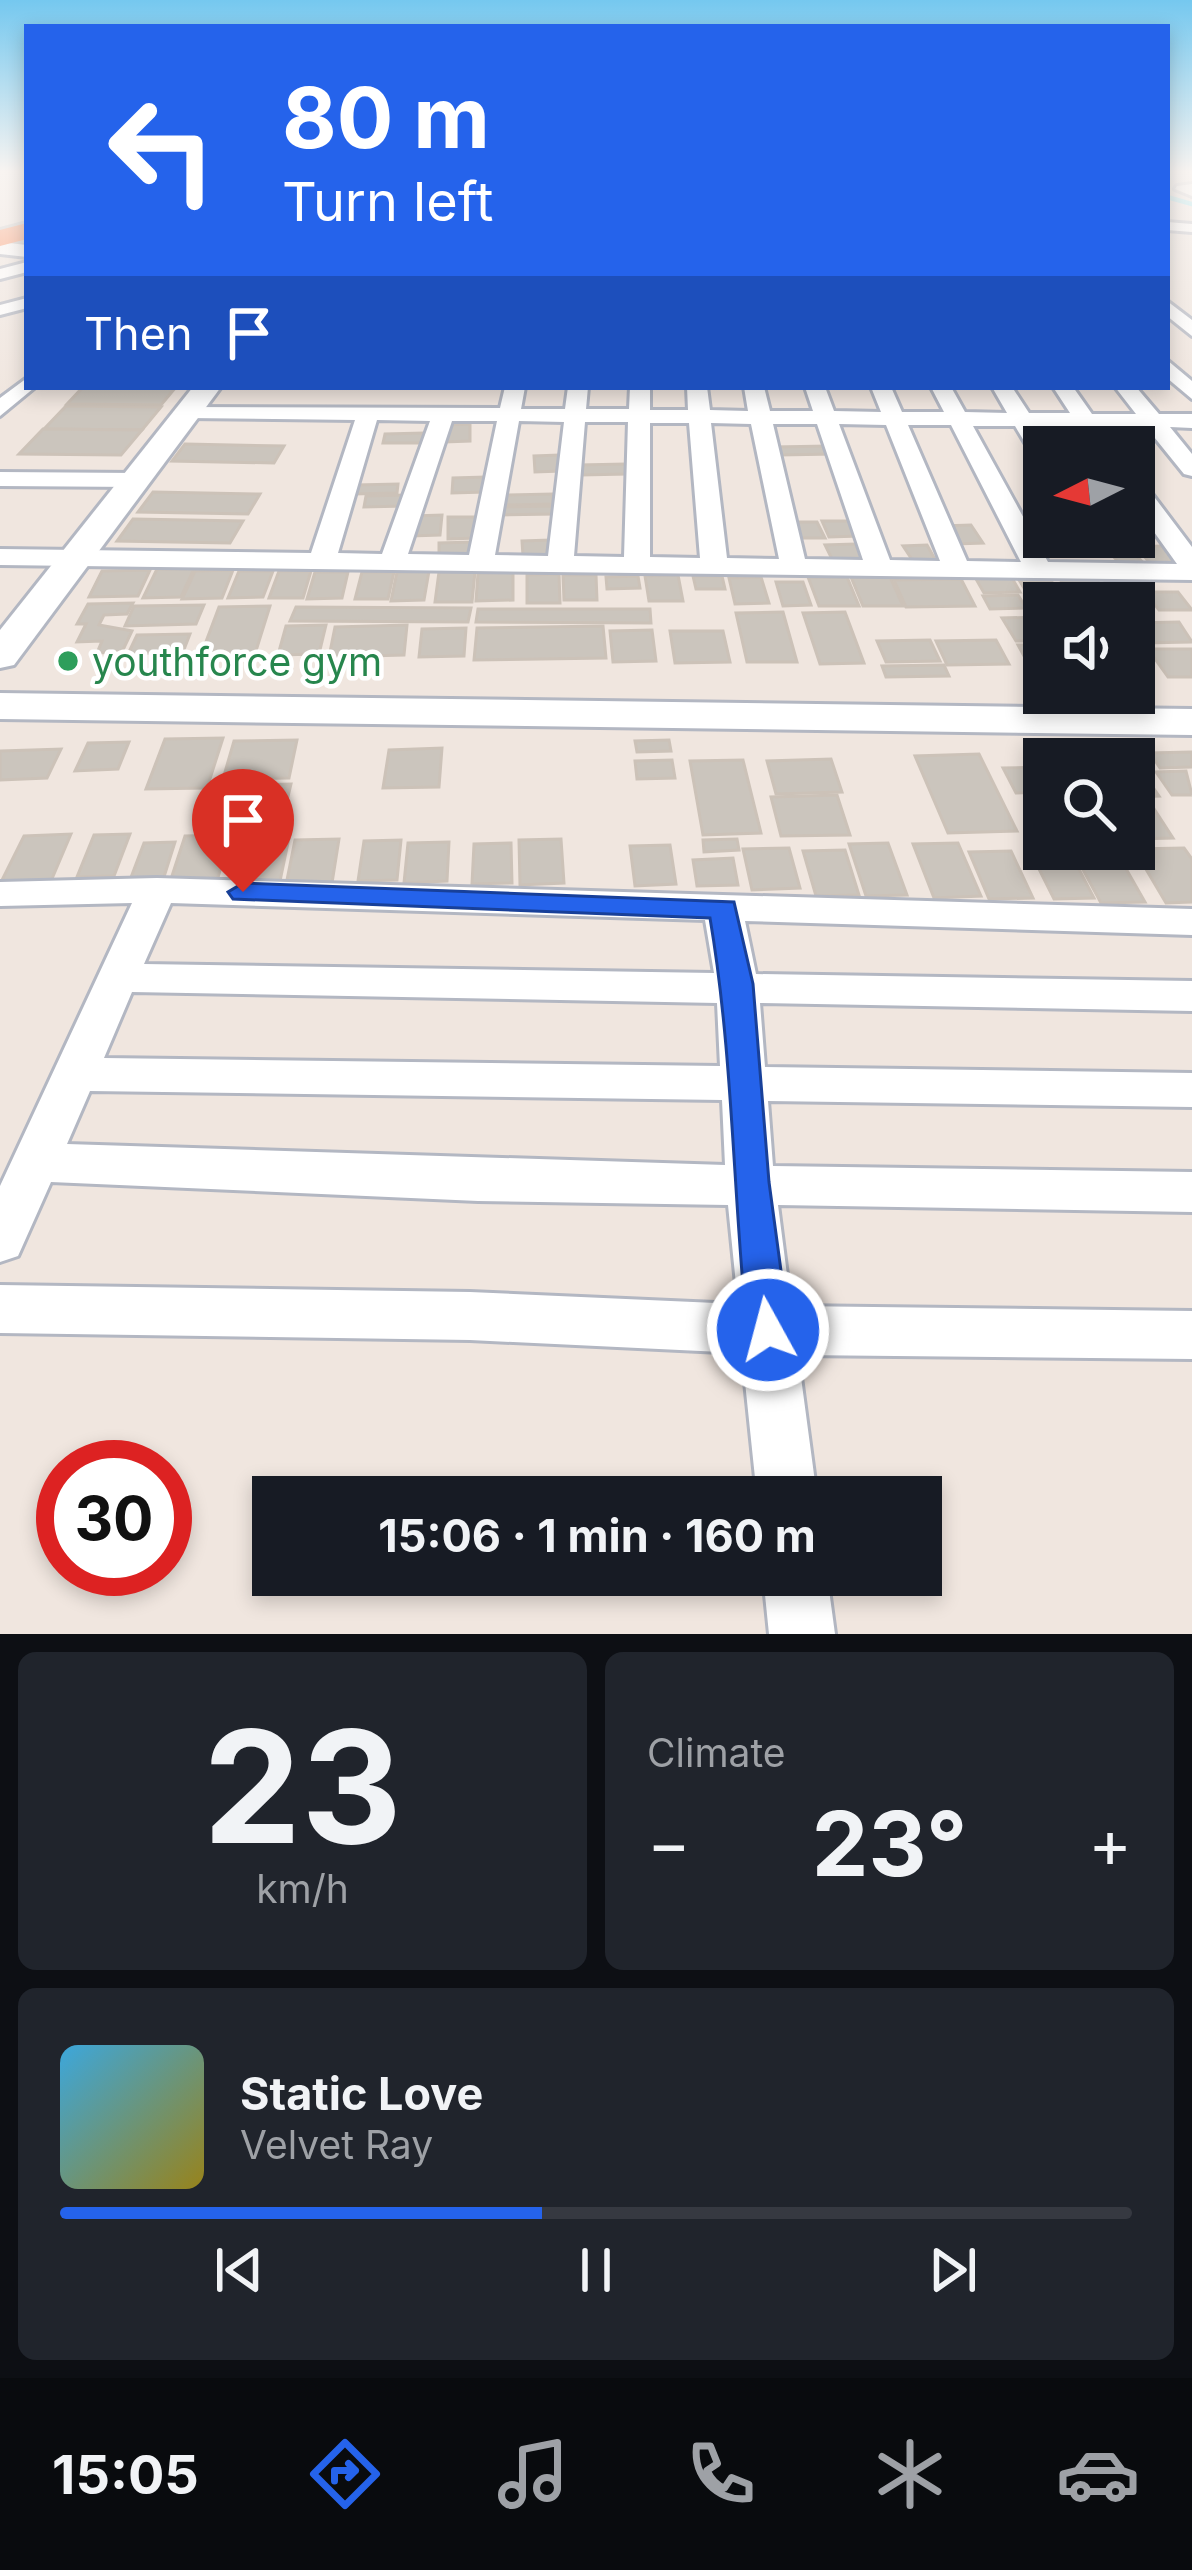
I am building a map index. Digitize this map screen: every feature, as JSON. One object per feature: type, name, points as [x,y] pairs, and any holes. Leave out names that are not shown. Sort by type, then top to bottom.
[{"type":"main road","points":[[0,656],[198,399]]},
{"type":"main road","points":[[0,691],[1192,705]]},
{"type":"main road","points":[[0,706],[1192,722]]},
{"type":"street","points":[[1170,370],[1192,393]]},
{"type":"street","points":[[0,410],[24,387]]},
{"type":"street","points":[[480,563],[514,390]]},
{"type":"street","points":[[560,565],[577,390]]},
{"type":"street","points":[[638,566],[640,390]]},
{"type":"street","points":[[697,390],[715,567]]},
{"type":"street","points":[[755,390],[794,568]]},
{"type":"street","points":[[816,390],[880,569]]},
{"type":"street","points":[[882,390],[957,569]]},
{"type":"street","points":[[941,390],[1039,570]]},
{"type":"street","points":[[1005,390],[1025,426]]},
{"type":"street","points":[[1065,390],[1088,426]]},
{"type":"street","points":[[1127,390],[1192,469]]},
{"type":"street","points":[[198,399],[368,416],[1192,421]]},
{"type":"street","points":[[322,561],[368,416]]},
{"type":"street","points":[[392,562],[443,416]]},
{"type":"street","points":[[0,478],[136,480]]},
{"type":"street","points":[[1155,516],[1192,568]]},
{"type":"street","points":[[0,557],[880,569],[1192,568]]},
{"type":"street","points":[[1110,558],[1118,571]]},
{"type":"street","points":[[0,894],[157,890],[1192,922]]},
{"type":"street","points":[[0,1241],[157,890]]},
{"type":"street","points":[[723,909],[737,984],[747,1081],[750,1182],[785,1476]]},
{"type":"street","points":[[118,978],[737,984],[1192,996]]},
{"type":"street","points":[[75,1073],[1192,1090]]},
{"type":"street","points":[[35,1162],[478,1181],[1192,1192]]},
{"type":"street","points":[[0,1309],[470,1316],[768,1330],[1192,1335]]},
{"type":"street","points":[[797,1596],[802,1634]]},
{"type":"building","points":[[80,390],[174,390],[161,405],[67,404]]},
{"type":"building","points":[[66,406],[161,407],[142,430],[44,429]]},
{"type":"building","points":[[470,424],[470,441],[445,442],[445,425]]},
{"type":"building","points":[[43,429],[142,430],[121,455],[19,454]]},
{"type":"building","points":[[423,433],[422,443],[383,443],[385,434]]},
{"type":"building","points":[[185,444],[284,446],[274,463],[172,461]]},
{"type":"building","points":[[828,446],[833,454],[779,455],[775,447]]},
{"type":"building","points":[[559,455],[561,471],[535,472],[534,456]]},
{"type":"building","points":[[625,464],[627,474],[581,475],[580,465]]},
{"type":"building","points":[[485,477],[485,492],[452,493],[453,478]]},
{"type":"building","points":[[398,484],[397,493],[354,494],[356,485]]},
{"type":"building","points":[[153,492],[260,494],[248,514],[138,512]]},
{"type":"building","points":[[552,494],[553,504],[503,505],[503,495]]},
{"type":"building","points":[[406,495],[405,506],[364,507],[366,496]]},
{"type":"building","points":[[554,506],[555,514],[500,515],[500,507]]},
{"type":"building","points":[[442,515],[440,535],[411,536],[412,516]]},
{"type":"building","points":[[448,517],[477,517],[477,538],[448,539]]},
{"type":"building","points":[[133,519],[243,521],[230,543],[117,541]]},
{"type":"building","points":[[822,521],[849,521],[858,536],[829,537]]},
{"type":"building","points":[[793,522],[817,522],[825,538],[800,538]]},
{"type":"building","points":[[971,525],[983,543],[954,544],[942,526]]},
{"type":"building","points":[[550,540],[552,555],[523,556],[522,541]]},
{"type":"building","points":[[474,542],[474,557],[439,558],[439,543]]},
{"type":"building","points":[[855,544],[863,559],[832,559],[825,545]]},
{"type":"building","points":[[927,545],[936,561],[913,561],[903,546]]},
{"type":"building","points":[[1155,546],[1162,546],[1177,562],[1150,563],[1146,558],[1155,558]]},
{"type":"building","points":[[1115,558],[1139,558],[1144,564],[1121,565]]},
{"type":"building","points":[[157,569],[194,569],[181,597],[143,598]]},
{"type":"building","points":[[150,570],[138,596],[89,597],[102,571]]},
{"type":"building","points":[[233,570],[222,598],[182,599],[195,571]]},
{"type":"building","points":[[239,571],[273,571],[263,597],[228,598]]},
{"type":"building","points":[[279,571],[311,571],[303,598],[269,598]]},
{"type":"building","points":[[429,571],[424,600],[391,601],[397,572]]},
{"type":"building","points":[[315,572],[348,572],[342,598],[307,599]]},
{"type":"building","points":[[362,572],[394,572],[388,599],[355,599]]},
{"type":"building","points":[[439,572],[475,572],[472,602],[435,602]]},
{"type":"building","points":[[513,572],[513,600],[476,601],[478,573]]},
{"type":"building","points":[[559,574],[560,603],[527,603],[527,575]]},
{"type":"building","points":[[563,575],[596,575],[597,600],[564,600]]},
{"type":"building","points":[[678,575],[683,601],[649,601],[645,576]]},
{"type":"building","points":[[638,576],[640,588],[607,589],[606,577]]},
{"type":"building","points":[[693,576],[722,576],[725,589],[696,589]]},
{"type":"building","points":[[761,577],[769,603],[735,604],[729,578]]},
{"type":"building","points":[[808,577],[847,577],[859,606],[819,606]]},
{"type":"building","points":[[851,577],[890,577],[903,606],[863,606]]},
{"type":"building","points":[[1095,577],[1098,582],[1062,582],[1059,578]]},
{"type":"building","points":[[1012,578],[1020,592],[984,593],[976,579]]},
{"type":"building","points":[[961,579],[975,606],[906,607],[894,580]]},
{"type":"building","points":[[776,582],[803,582],[811,605],[783,606]]},
{"type":"building","points":[[1155,592],[1178,592],[1192,610],[1159,610]]},
{"type":"building","points":[[1018,595],[1023,608],[990,609],[983,596]]},
{"type":"building","points":[[133,603],[127,614],[104,615],[99,625],[132,631],[122,652],[97,653],[102,641],[77,642],[86,624],[77,624],[88,604]]},
{"type":"building","points":[[204,605],[196,624],[125,626],[134,606]]},
{"type":"building","points":[[270,606],[255,654],[201,655],[219,607]]},
{"type":"building","points":[[296,607],[471,608],[468,622],[290,621]]},
{"type":"building","points":[[478,609],[650,609],[651,623],[476,622]]},
{"type":"building","points":[[783,612],[797,662],[747,662],[736,613]]},
{"type":"building","points":[[845,612],[864,663],[820,664],[803,613]]},
{"type":"building","points":[[1002,618],[1023,618],[1023,641],[1016,641]]},
{"type":"building","points":[[1179,622],[1192,642],[1155,643],[1155,623]]},
{"type":"building","points":[[326,625],[319,654],[278,655],[286,626]]},
{"type":"building","points":[[407,625],[404,655],[329,657],[335,627]]},
{"type":"building","points":[[603,626],[606,658],[474,660],[477,628]]},
{"type":"building","points":[[466,628],[464,656],[419,657],[422,629]]},
{"type":"building","points":[[652,630],[656,661],[613,662],[610,631]]},
{"type":"building","points":[[670,631],[723,631],[730,662],[675,663]]},
{"type":"building","points":[[190,634],[183,652],[128,654],[137,635]]},
{"type":"building","points":[[930,640],[940,661],[886,662],[877,641]]},
{"type":"building","points":[[996,640],[1009,664],[947,665],[936,641]]},
{"type":"building","points":[[1155,649],[1192,649],[1192,677],[1168,677],[1155,659]]},
{"type":"building","points":[[944,665],[949,676],[886,677],[882,666]]},
{"type":"building","points":[[223,738],[207,788],[146,789],[165,739]]},
{"type":"building","points":[[297,740],[289,778],[223,779],[234,741]]},
{"type":"building","points":[[669,740],[671,751],[637,752],[635,741]]},
{"type":"building","points":[[129,742],[118,769],[75,771],[88,743]]},
{"type":"building","points":[[442,748],[439,787],[383,788],[389,750]]},
{"type":"building","points":[[61,749],[47,778],[0,780],[0,751]]},
{"type":"building","points":[[1192,752],[1192,767],[1160,768],[1155,753]]},
{"type":"building","points":[[979,754],[1017,831],[948,833],[915,756]]},
{"type":"building","points":[[831,759],[842,792],[776,794],[767,761]]},
{"type":"building","points":[[672,760],[675,778],[637,779],[635,761]]},
{"type":"building","points":[[743,760],[761,833],[703,835],[690,761]]},
{"type":"building","points":[[1003,768],[1023,768],[1023,793],[1016,793]]},
{"type":"building","points":[[1186,771],[1192,795],[1172,795],[1156,772]]},
{"type":"building","points":[[291,784],[282,822],[225,824],[236,785]]},
{"type":"building","points":[[837,795],[850,835],[781,836],[771,797]]},
{"type":"building","points":[[1155,810],[1173,838],[1155,838]]},
{"type":"building","points":[[71,834],[51,881],[1,882],[24,836]]},
{"type":"building","points":[[130,834],[114,876],[77,877],[94,835]]},
{"type":"building","points":[[230,835],[217,881],[170,882],[185,836]]},
{"type":"building","points":[[289,838],[280,881],[242,882],[253,839]]},
{"type":"building","points":[[339,839],[332,883],[286,885],[295,840]]},
{"type":"building","points":[[561,839],[564,883],[520,885],[519,840]]},
{"type":"building","points":[[737,839],[739,850],[704,852],[703,840]]},
{"type":"building","points":[[401,840],[397,880],[358,881],[364,841]]},
{"type":"building","points":[[175,842],[163,880],[130,880],[144,843]]},
{"type":"building","points":[[449,842],[447,881],[404,883],[408,843]]},
{"type":"building","points":[[511,843],[512,883],[472,884],[474,844]]},
{"type":"building","points":[[888,843],[907,895],[866,896],[849,844]]},
{"type":"building","points":[[958,843],[981,896],[934,898],[913,844]]},
{"type":"building","points":[[670,845],[676,884],[635,886],[630,846]]},
{"type":"building","points":[[789,848],[800,888],[752,890],[743,849]]},
{"type":"building","points":[[1184,848],[1192,859],[1192,902],[1166,903],[1146,870],[1155,870],[1155,849]]},
{"type":"building","points":[[845,850],[859,895],[816,896],[803,851]]},
{"type":"building","points":[[1011,851],[1033,898],[989,899],[969,852]]},
{"type":"building","points":[[733,858],[738,885],[697,886],[693,860]]},
{"type":"building","points":[[1040,870],[1079,870],[1094,898],[1054,899]]},
{"type":"building","points":[[1083,870],[1127,870],[1145,902],[1101,903]]},
{"type":"place","name":"youthforce gym","points":[[68,661]]},
{"type":"route","points":[[243,892],[723,909],[737,984],[747,1081],[750,1182],[768,1330]]}]
